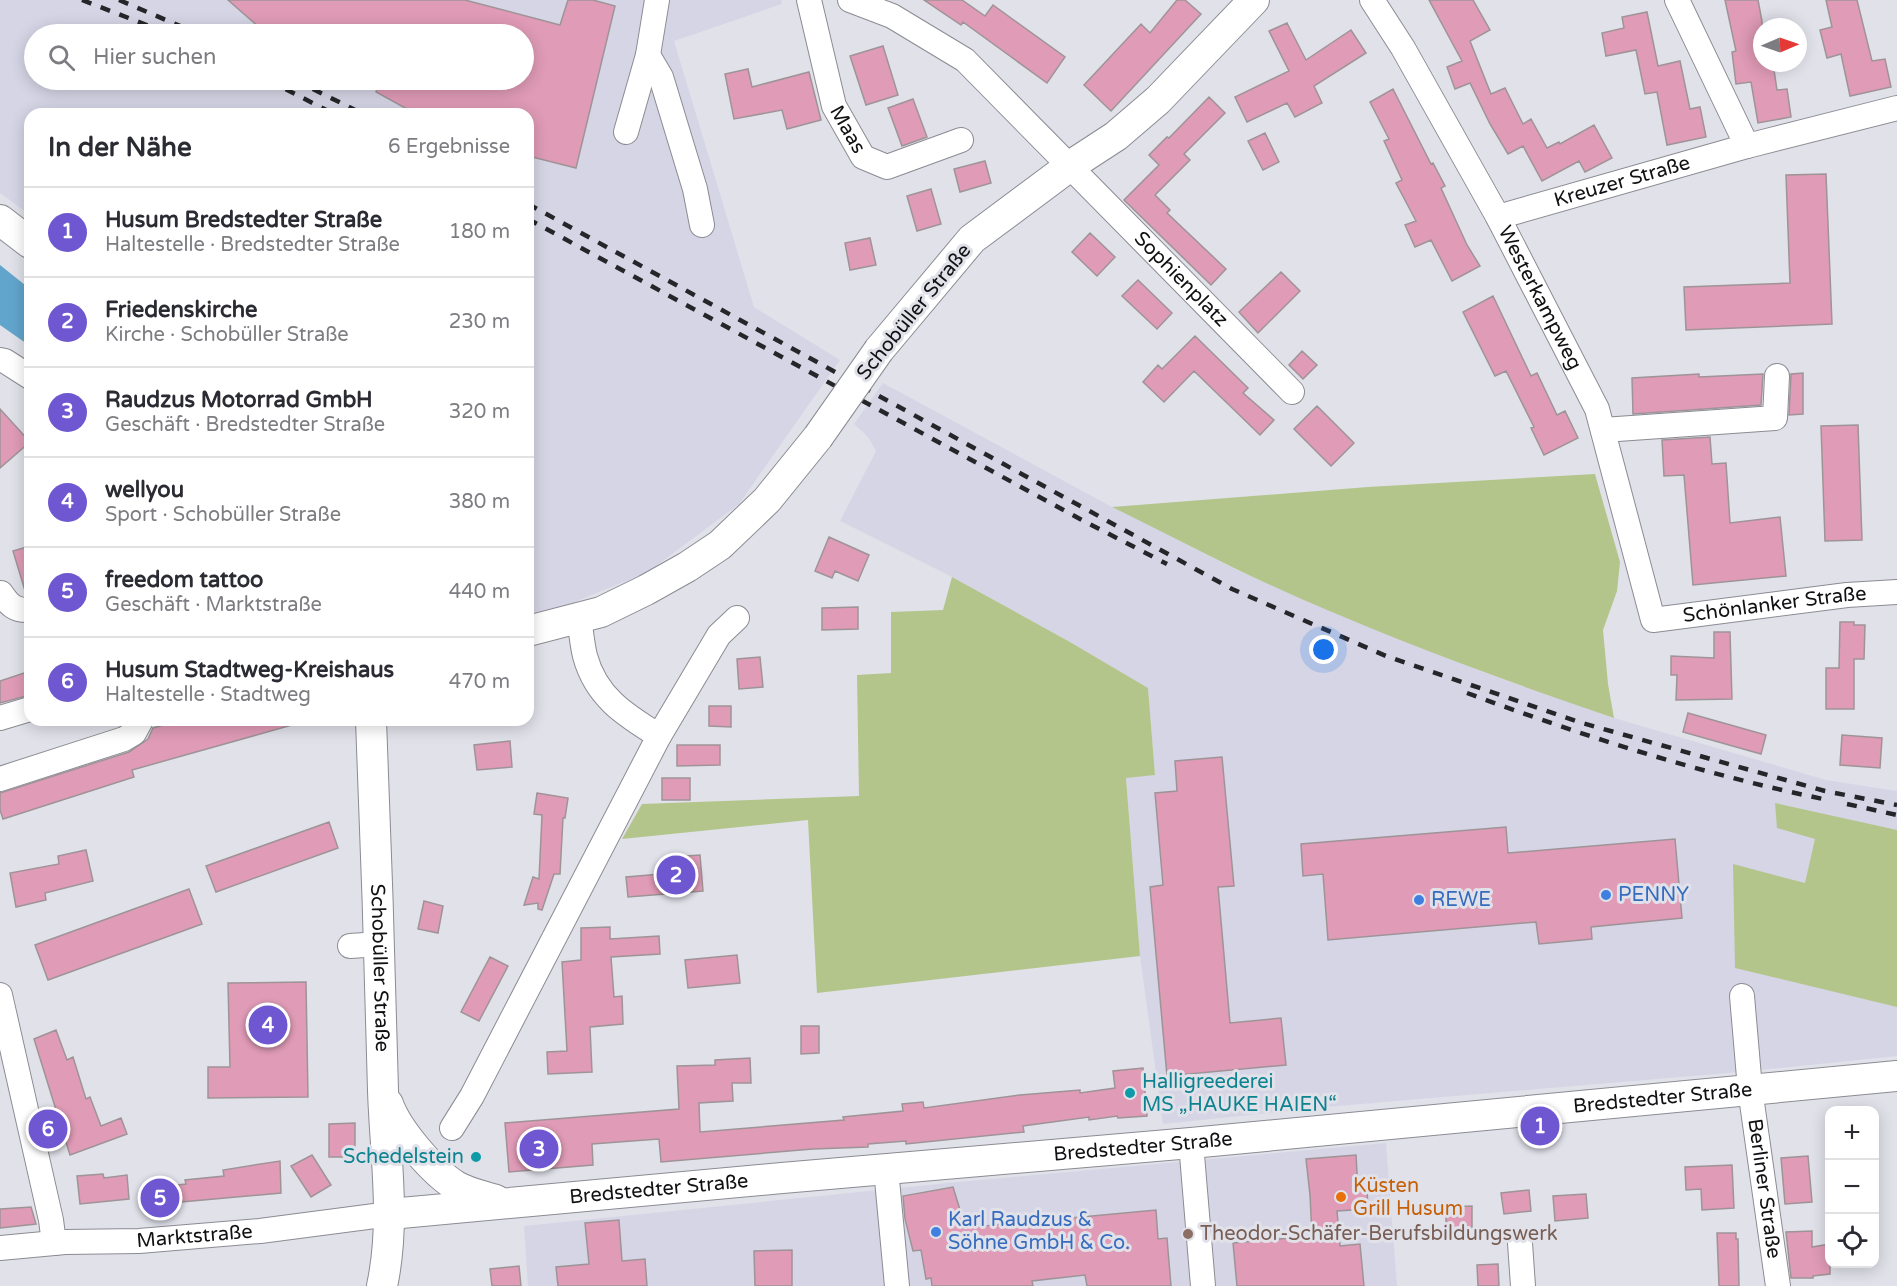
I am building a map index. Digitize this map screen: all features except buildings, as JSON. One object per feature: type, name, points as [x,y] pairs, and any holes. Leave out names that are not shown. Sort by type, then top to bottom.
[{"type":"main road","name":"Schobüller Straße","points":[[534,629],[601,612],[687,567],[720,544],[767,500],[818,437],[879,350],[972,239],[1070,166],[1116,136],[1158,100],[1254,0]]},
{"type":"main road","points":[[0,219],[24,238]]},
{"type":"main road","name":"Schobüller Straße","points":[[371,726],[383,1091],[390,1214],[382,1286]]},
{"type":"main road","name":"Bredstedter Straße","points":[[390,1214],[1191,1143],[1897,1076]]},
{"type":"main road","points":[[383,1091],[390,1112],[402,1132],[444,1176],[454,1185],[468,1191],[507,1203]]},
{"type":"street","points":[[626,132],[648,56],[657,0]]},
{"type":"street","name":"Maas","points":[[809,0],[834,106],[863,157],[887,167],[961,140]]},
{"type":"street","points":[[850,0],[895,8],[965,60],[1070,166]]},
{"type":"street","name":"Westerkampweg","points":[[1372,0],[1403,48],[1498,217],[1597,409],[1653,620]]},
{"type":"street","points":[[1677,0],[1747,146]]},
{"type":"street","points":[[648,56],[661,77],[695,189],[702,225]]},
{"type":"street","name":"Kreuzer Straße","points":[[1498,217],[1747,146],[1897,108]]},
{"type":"street","name":"Sophienplatz","points":[[1070,166],[1292,392]]},
{"type":"street","points":[[0,360],[24,373]]},
{"type":"street","points":[[1602,430],[1775,418],[1777,376]]},
{"type":"street","points":[[0,592],[14,608],[24,611]]},
{"type":"street","name":"Schönlanker Straße","points":[[1653,620],[1847,594],[1897,592]]},
{"type":"street","points":[[579,618],[585,656],[599,689],[617,709],[659,736]]},
{"type":"street","points":[[452,1128],[472,1096],[659,736],[719,635],[736,618]]},
{"type":"street","points":[[0,718],[24,711]]},
{"type":"street","points":[[0,779],[124,739],[134,733],[138,726]]},
{"type":"street","points":[[350,946],[380,944]]},
{"type":"street","points":[[0,995],[51,1220],[54,1243]]},
{"type":"street","name":"Berliner Straße","points":[[1742,996],[1750,1089],[1778,1286]]},
{"type":"street","points":[[1191,1143],[1203,1286]]},
{"type":"street","points":[[886,1169],[897,1286]]},
{"type":"street","name":"Marktstraße","points":[[0,1248],[54,1243],[139,1241],[260,1231],[390,1214]]},
{"type":"street","points":[[1520,1243],[1523,1286]]},
{"type":"shaded area","points":[[0,0],[781,0],[782,4],[674,41],[754,307],[840,360],[739,504],[648,572],[560,608],[534,612],[534,108],[24,108],[24,211],[0,193]]},
{"type":"shaded area","points":[[883,383],[1112,507],[1235,569],[1362,624],[1488,674],[1614,718],[1826,780],[1897,791],[1897,1056],[1740,1072],[1326,1107],[1163,1124],[1140,956],[1126,777],[1155,775],[1148,688],[952,577],[840,521],[876,451],[868,437],[854,424]]},
{"type":"shaded area","points":[[1386,1143],[1397,1286],[528,1286],[524,1226],[958,1182]]},
{"type":"green space","points":[[1595,474],[1620,562],[1617,591],[1603,630],[1614,718],[1374,630],[1280,590],[1112,507],[1368,487]]},
{"type":"green space","points":[[952,577],[1148,688],[1155,775],[1126,778],[1140,956],[817,993],[808,820],[622,839],[642,804],[859,796],[857,675],[891,673],[891,612],[943,610]]},
{"type":"green space","points":[[1775,803],[1897,830],[1897,1007],[1735,968],[1733,864],[1805,883],[1815,839],[1777,828]]},
{"type":"water","points":[[0,265],[24,284],[24,342],[0,325]]},
{"type":"railway","points":[[82,0],[144,24]]},
{"type":"railway","points":[[119,0],[175,24]]},
{"type":"railway","points":[[287,90],[322,108]]},
{"type":"railway","points":[[315,90],[351,108]]},
{"type":"railway","points":[[534,207],[1232,589],[1386,656],[1582,723],[1825,791],[1897,805]]},
{"type":"railway","points":[[534,222],[1167,564]]},
{"type":"railway","points":[[1467,693],[1643,753],[1733,778],[1823,799]]},
{"type":"railway","points":[[1847,804],[1897,815]]},
{"type":"place","name":"Friedenskirche","points":[[676,875]]},
{"type":"place","name":"PENNY","points":[[1606,895]]},
{"type":"place","name":"REWE","points":[[1419,900]]},
{"type":"place","name":"wellyou","points":[[268,1025]]},
{"type":"place","name":"Halligreederei MS „HAUKE HAIEN“","points":[[1130,1093]]},
{"type":"place","name":"Husum Bredstedter Straße","points":[[1540,1126]]},
{"type":"place","name":"Husum Stadtweg-Kreishaus","points":[[48,1129]]},
{"type":"place","name":"Raudzus Motorrad GmbH","points":[[539,1149]]},
{"type":"place","name":"Schedelstein","points":[[476,1157]]},
{"type":"place","name":"Küsten Grill Husum","points":[[1341,1197]]},
{"type":"place","name":"freedom tattoo","points":[[160,1198]]},
{"type":"place","name":"Karl Raudzus & Söhne GmbH & Co.","points":[[936,1232]]},
{"type":"place","name":"Theodor-Schäfer-Berufsbildungswerk","points":[[1188,1234]]}]
